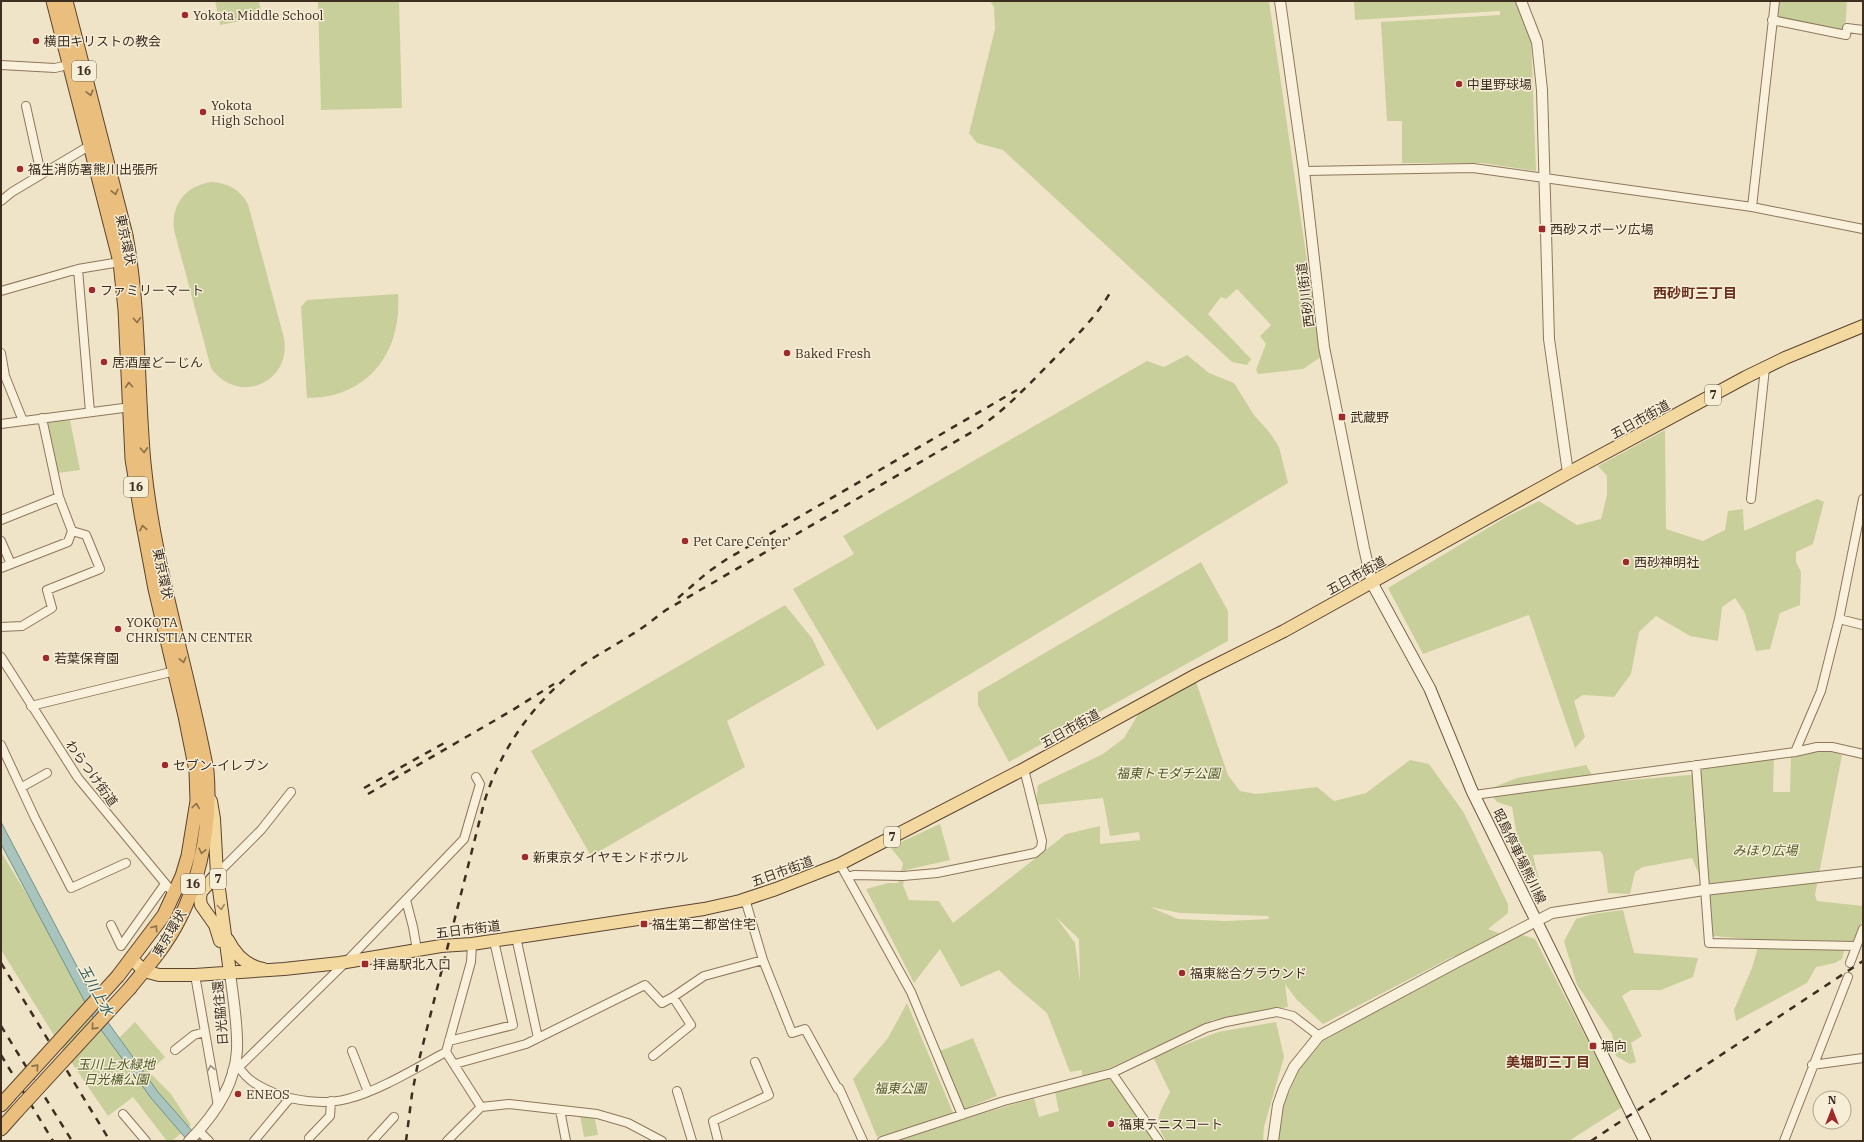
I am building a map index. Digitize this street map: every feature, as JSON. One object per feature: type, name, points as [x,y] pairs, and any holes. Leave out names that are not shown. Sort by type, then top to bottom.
[{"type":"highway","name":"東京環状","points":[[1,1129],[130,988],[164,945],[189,897],[203,849],[207,820],[208,785],[205,757],[153,523],[144,464],[134,280],[126,235],[96,142],[68,65],[53,1]]},
{"type":"highway","name":"東京環状","points":[[5,1100],[118,976],[164,915],[174,894],[188,856],[197,801],[196,771],[155,588],[140,514],[132,459],[126,310],[120,262],[66,1]]},
{"type":"main road","name":"五日市街道","points":[[144,971],[159,975],[195,975],[267,970],[346,962],[417,950],[516,938],[704,909],[745,899],[840,864],[1024,769],[1196,675],[1284,631],[1568,473],[1765,368],[1863,326]]},
{"type":"main road","name":"昭島停車場熊川線","points":[[1372,583],[1430,689],[1474,795],[1645,1141]]},
{"type":"main road","name":"7","points":[[208,785],[214,819],[217,874],[230,972]]},
{"type":"main road","points":[[217,874],[201,892],[200,898],[201,905],[217,929],[222,955],[230,972]]},
{"type":"main road","points":[[225,931],[231,946],[241,958],[256,968],[267,970]]},
{"type":"main road","points":[[132,959],[144,971]]},
{"type":"street","name":"西砂川街道","points":[[1280,1],[1304,171],[1324,347],[1372,583]]},
{"type":"street","points":[[1521,1],[1532,30],[1539,56],[1542,90],[1549,339],[1568,473]]},
{"type":"street","points":[[1752,207],[1775,1]]},
{"type":"street","points":[[1772,20],[1846,35],[1847,28],[1863,30]]},
{"type":"street","points":[[1,65],[55,68],[68,65]]},
{"type":"street","points":[[26,106],[41,174]]},
{"type":"street","points":[[1,201],[41,174],[96,142]]},
{"type":"street","points":[[1304,171],[1473,168],[1752,207],[1863,229]]},
{"type":"street","points":[[1,291],[78,269],[120,262]]},
{"type":"street","points":[[78,269],[90,412]]},
{"type":"street","points":[[1,353],[3,376],[23,421]]},
{"type":"street","points":[[1751,499],[1765,368]]},
{"type":"street","points":[[1,424],[130,407]]},
{"type":"street","points":[[1,568],[68,542],[72,531],[59,497],[42,418]]},
{"type":"street","points":[[1,520],[59,497]]},
{"type":"street","points":[[1795,752],[1821,691],[1839,619],[1863,499]]},
{"type":"street","points":[[1,627],[22,626],[28,623],[52,608],[47,590],[100,569],[86,535],[72,531]]},
{"type":"street","points":[[1,541],[11,564]]},
{"type":"street","points":[[1839,619],[1863,625]]},
{"type":"street","name":"わらつけ街道","points":[[1,657],[78,778],[174,894]]},
{"type":"street","points":[[31,706],[174,670]]},
{"type":"street","points":[[1,745],[52,852],[71,888],[126,863]]},
{"type":"street","points":[[1474,795],[1795,752],[1817,747],[1832,746],[1863,754]]},
{"type":"street","points":[[1696,765],[1709,943],[1856,946]]},
{"type":"street","points":[[847,877],[854,875],[903,876],[937,873],[1036,853],[1041,848],[1042,841],[1024,769]]},
{"type":"street","points":[[22,787],[47,773]]},
{"type":"street","points":[[472,944],[471,962],[446,1052],[368,1092],[346,1100],[300,1100],[290,1098],[258,1086],[236,1069],[346,962],[464,839],[480,784],[476,777]]},
{"type":"street","points":[[217,874],[261,830],[291,792]]},
{"type":"street","points":[[840,864],[911,992],[962,1115]]},
{"type":"street","points":[[1273,1141],[1278,1105],[1284,1088],[1294,1067],[1319,1036],[1552,913],[1704,890],[1863,872]]},
{"type":"street","points":[[111,925],[121,946],[166,884]]},
{"type":"street","points":[[745,899],[763,960],[792,1033],[805,1029],[838,1088],[863,1141]]},
{"type":"street","points":[[406,900],[413,926],[417,950]]},
{"type":"street","points":[[1850,963],[1863,929]]},
{"type":"street","points":[[516,938],[538,1038]]},
{"type":"street","points":[[449,1041],[513,1025],[494,941]]},
{"type":"street","points":[[455,1064],[526,1044],[645,986],[662,1003],[704,976],[763,960]]},
{"type":"street","name":"日光脇往還","points":[[194,1136],[218,1106],[236,1069],[237,1051],[230,972]]},
{"type":"street","points":[[195,975],[218,1106]]},
{"type":"street","points":[[1784,1141],[1812,1065],[1848,977]]},
{"type":"street","points":[[653,1056],[691,1025],[673,997]]},
{"type":"street","points":[[882,1141],[1004,1101],[1112,1073],[1206,1028],[1278,1012],[1293,1016],[1319,1036]]},
{"type":"street","points":[[175,1050],[194,1035],[205,1032]]},
{"type":"street","points":[[352,1051],[368,1092]]},
{"type":"street","points":[[446,1052],[481,1107]]},
{"type":"street","points":[[1812,1065],[1863,1058]]},
{"type":"street","points":[[718,1141],[713,1121],[769,1095],[754,1062]]},
{"type":"street","points":[[1112,1073],[1159,1141]]},
{"type":"street","points":[[677,1091],[692,1141]]},
{"type":"street","points":[[254,1141],[290,1098]]},
{"type":"street","points":[[309,1138],[330,1116],[331,1100]]},
{"type":"street","points":[[447,1141],[481,1107],[509,1104],[597,1114],[628,1123],[662,1141]]},
{"type":"street","points":[[560,1110],[566,1141]]},
{"type":"street","points":[[122,1114],[146,1141]]},
{"type":"street","points":[[372,1141],[394,1117]]},
{"type":"street","points":[[194,1136],[209,1141]]},
{"type":"green space","points":[[215,1],[259,1],[262,17],[220,25]]},
{"type":"green space","points":[[318,1],[399,1],[402,108],[321,110]]},
{"type":"green space","points":[[990,1],[1269,1],[1321,357],[1303,369],[1258,374],[1256,370],[1266,344],[1260,336],[1271,325],[1237,289],[1226,299],[1221,297],[1208,314],[1251,359],[1247,365],[1232,362],[1003,150],[977,143],[969,133],[995,29],[994,7]]},
{"type":"green space","name":"中里野球場","points":[[1354,1],[1515,1],[1531,37],[1536,171],[1482,163],[1402,163],[1402,121],[1387,121],[1381,22],[1500,15],[1500,11],[1355,20]]},
{"type":"green space","points":[[1779,1],[1847,1],[1845,32],[1777,18]]},
{"type":"green space","points":[[212,182],[224,184],[238,191],[248,204],[284,338],[284,354],[280,367],[272,377],[261,384],[248,387],[235,386],[222,379],[211,368],[174,230],[175,212],[182,197],[195,187]]},
{"type":"green space","points":[[398,294],[398,315],[394,335],[387,353],[377,368],[364,381],[348,390],[329,396],[307,398],[301,307],[307,300]]},
{"type":"green space","points":[[1187,355],[1209,373],[1234,383],[1254,415],[1270,433],[1279,447],[1288,483],[877,730],[793,589],[854,554],[843,536],[1147,361],[1164,367]]},
{"type":"green space","points":[[70,420],[80,470],[57,473],[48,422]]},
{"type":"green space","points":[[1665,430],[1666,529],[1703,541],[1725,530],[1728,511],[1743,509],[1744,531],[1817,499],[1824,502],[1813,544],[1796,552],[1796,562],[1801,572],[1800,605],[1780,613],[1770,649],[1756,651],[1745,613],[1735,598],[1722,607],[1718,641],[1690,636],[1656,616],[1639,632],[1631,674],[1614,697],[1583,695],[1574,701],[1585,737],[1575,748],[1529,615],[1423,654],[1388,588],[1506,517],[1539,501],[1577,525],[1601,519],[1607,495],[1607,476],[1598,466]]},
{"type":"green space","points":[[1201,562],[1228,611],[1228,641],[1009,762],[978,705],[978,692]]},
{"type":"green space","points":[[785,605],[812,638],[825,665],[727,721],[745,767],[591,856],[531,751]]},
{"type":"green space","name":"福東トモダチ公園","points":[[1196,682],[1228,775],[1240,791],[1256,794],[1317,787],[1334,801],[1366,793],[1410,760],[1429,764],[1464,813],[1508,904],[1508,913],[1488,929],[1514,939],[1522,935],[1535,939],[1622,1107],[1569,1141],[1278,1141],[1283,1106],[1299,1070],[1324,1040],[1463,965],[1454,956],[1323,1024],[1297,1000],[1285,984],[1288,1007],[1213,1020],[1110,1068],[1082,1076],[1082,1070],[1070,1072],[1047,1013],[999,970],[961,987],[940,949],[914,983],[866,889],[888,883],[898,883],[903,863],[891,848],[940,824],[950,860],[906,870],[903,885],[909,900],[939,901],[953,923],[1066,834],[1100,826],[1100,844],[1140,840],[1139,832],[1110,836],[1103,798],[1036,805],[1038,785],[1103,754],[1124,738],[1139,713]],"holes":[[[1150,907],[1180,913],[1268,916],[1269,919],[1226,921],[1178,919]],[[1056,917],[1079,939],[1080,982],[1075,943]]]},
{"type":"green space","name":"みほり広場","points":[[1829,751],[1842,755],[1815,895],[1817,901],[1863,906],[1863,918],[1854,943],[1846,943],[1842,959],[1835,963],[1816,967],[1807,983],[1736,1021],[1734,1010],[1752,968],[1760,940],[1713,936],[1708,879],[1700,877],[1692,858],[1643,867],[1635,872],[1630,894],[1608,893],[1603,855],[1600,851],[1533,855],[1542,893],[1534,891],[1522,865],[1512,807],[1497,802],[1487,790],[1517,778],[1586,765],[1597,783],[1700,774],[1703,767],[1774,757],[1773,792],[1790,792],[1791,755]]},
{"type":"green space","name":"玉川上水緑地 日光橋公園","points":[[1,852],[116,1041],[135,1022],[165,1057],[149,1072],[171,1094],[191,1125],[172,1141],[167,1141],[133,1097],[108,1116],[65,1053],[3,953],[1,949]]},
{"type":"green space","points":[[1623,910],[1634,953],[1698,958],[1693,977],[1661,990],[1631,990],[1622,996],[1642,1036],[1631,1043],[1636,1062],[1630,1064],[1616,1056],[1612,1034],[1577,985],[1564,941],[1576,919],[1593,914]]},
{"type":"green space","name":"福東公園","points":[[907,1003],[954,1115],[877,1137],[853,1079],[888,1038]]},
{"type":"green space","points":[[1276,1022],[1284,1057],[1264,1127],[1263,1141],[1166,1141],[1159,1127],[1158,1121],[1170,1092],[1153,1057],[1218,1032]]},
{"type":"green space","points":[[973,1038],[997,1096],[964,1109],[940,1051]]},
{"type":"green space","points":[[1109,1077],[1154,1141],[891,1141],[1034,1098],[1039,1117],[1059,1111],[1055,1092]]},
{"type":"green space","points":[[580,1115],[595,1119],[598,1135],[584,1137]]},
{"type":"water","points":[[1,822],[102,1014],[158,1092],[201,1141],[188,1141],[151,1098],[96,1023],[1,844]]},
{"type":"railway","points":[[406,1141],[417,1068],[484,803],[499,765],[520,729],[532,713],[546,697],[577,669],[640,629],[666,610],[983,425],[1014,399],[1076,336],[1091,319],[1111,291]]},
{"type":"railway","points":[[678,598],[708,572],[727,559],[1017,390]]},
{"type":"railway","points":[[368,794],[511,711],[554,684]]},
{"type":"railway","points":[[364,788],[446,742]]},
{"type":"railway","points":[[1591,1141],[1863,961]]},
{"type":"railway","points":[[1,963],[110,1141]]},
{"type":"railway","points":[[1,1026],[72,1141]]},
{"type":"railway","points":[[1,1055],[53,1141]]},
{"type":"place","name":"Yokota Middle School","points":[[185,15]]},
{"type":"place","name":"横田キリストの教会","points":[[36,41]]},
{"type":"place","name":"中里野球場","points":[[1459,84]]},
{"type":"place","name":"Yokota High School","points":[[203,112]]},
{"type":"place","name":"福生消防署熊川出張所","points":[[20,169]]},
{"type":"place","name":"西砂スポーツ広場","points":[[1542,229]]},
{"type":"place","name":"ファミリーマート","points":[[92,290]]},
{"type":"place","name":"Baked Fresh","points":[[787,353]]},
{"type":"place","name":"居酒屋どーじん","points":[[104,362]]},
{"type":"place","name":"武蔵野","points":[[1342,417]]},
{"type":"place","name":"Pet Care Center","points":[[685,541]]},
{"type":"place","name":"西砂神明社","points":[[1626,562]]},
{"type":"place","name":"YOKOTA CHRISTIAN CENTER","points":[[118,629]]},
{"type":"place","name":"若葉保育園","points":[[46,658]]},
{"type":"place","name":"セブン-イレブン","points":[[165,765]]},
{"type":"place","name":"新東京ダイヤモンドボウル","points":[[525,857]]},
{"type":"place","name":"福生第二都営住宅","points":[[644,924]]},
{"type":"place","name":"拝島駅北入口","points":[[365,964]]},
{"type":"place","name":"福東総合グラウンド","points":[[1182,973]]},
{"type":"place","name":"堀向","points":[[1593,1046]]},
{"type":"place","name":"ENEOS","points":[[238,1094]]},
{"type":"place","name":"福東テニスコート","points":[[1111,1124]]},
{"type":"district","name":"西砂町三丁目","points":[[1695,293]]},
{"type":"district","name":"美堀町三丁目","points":[[1548,1062]]},
{"type":"water label","name":"玉川上水","points":[[96,990]]}]
